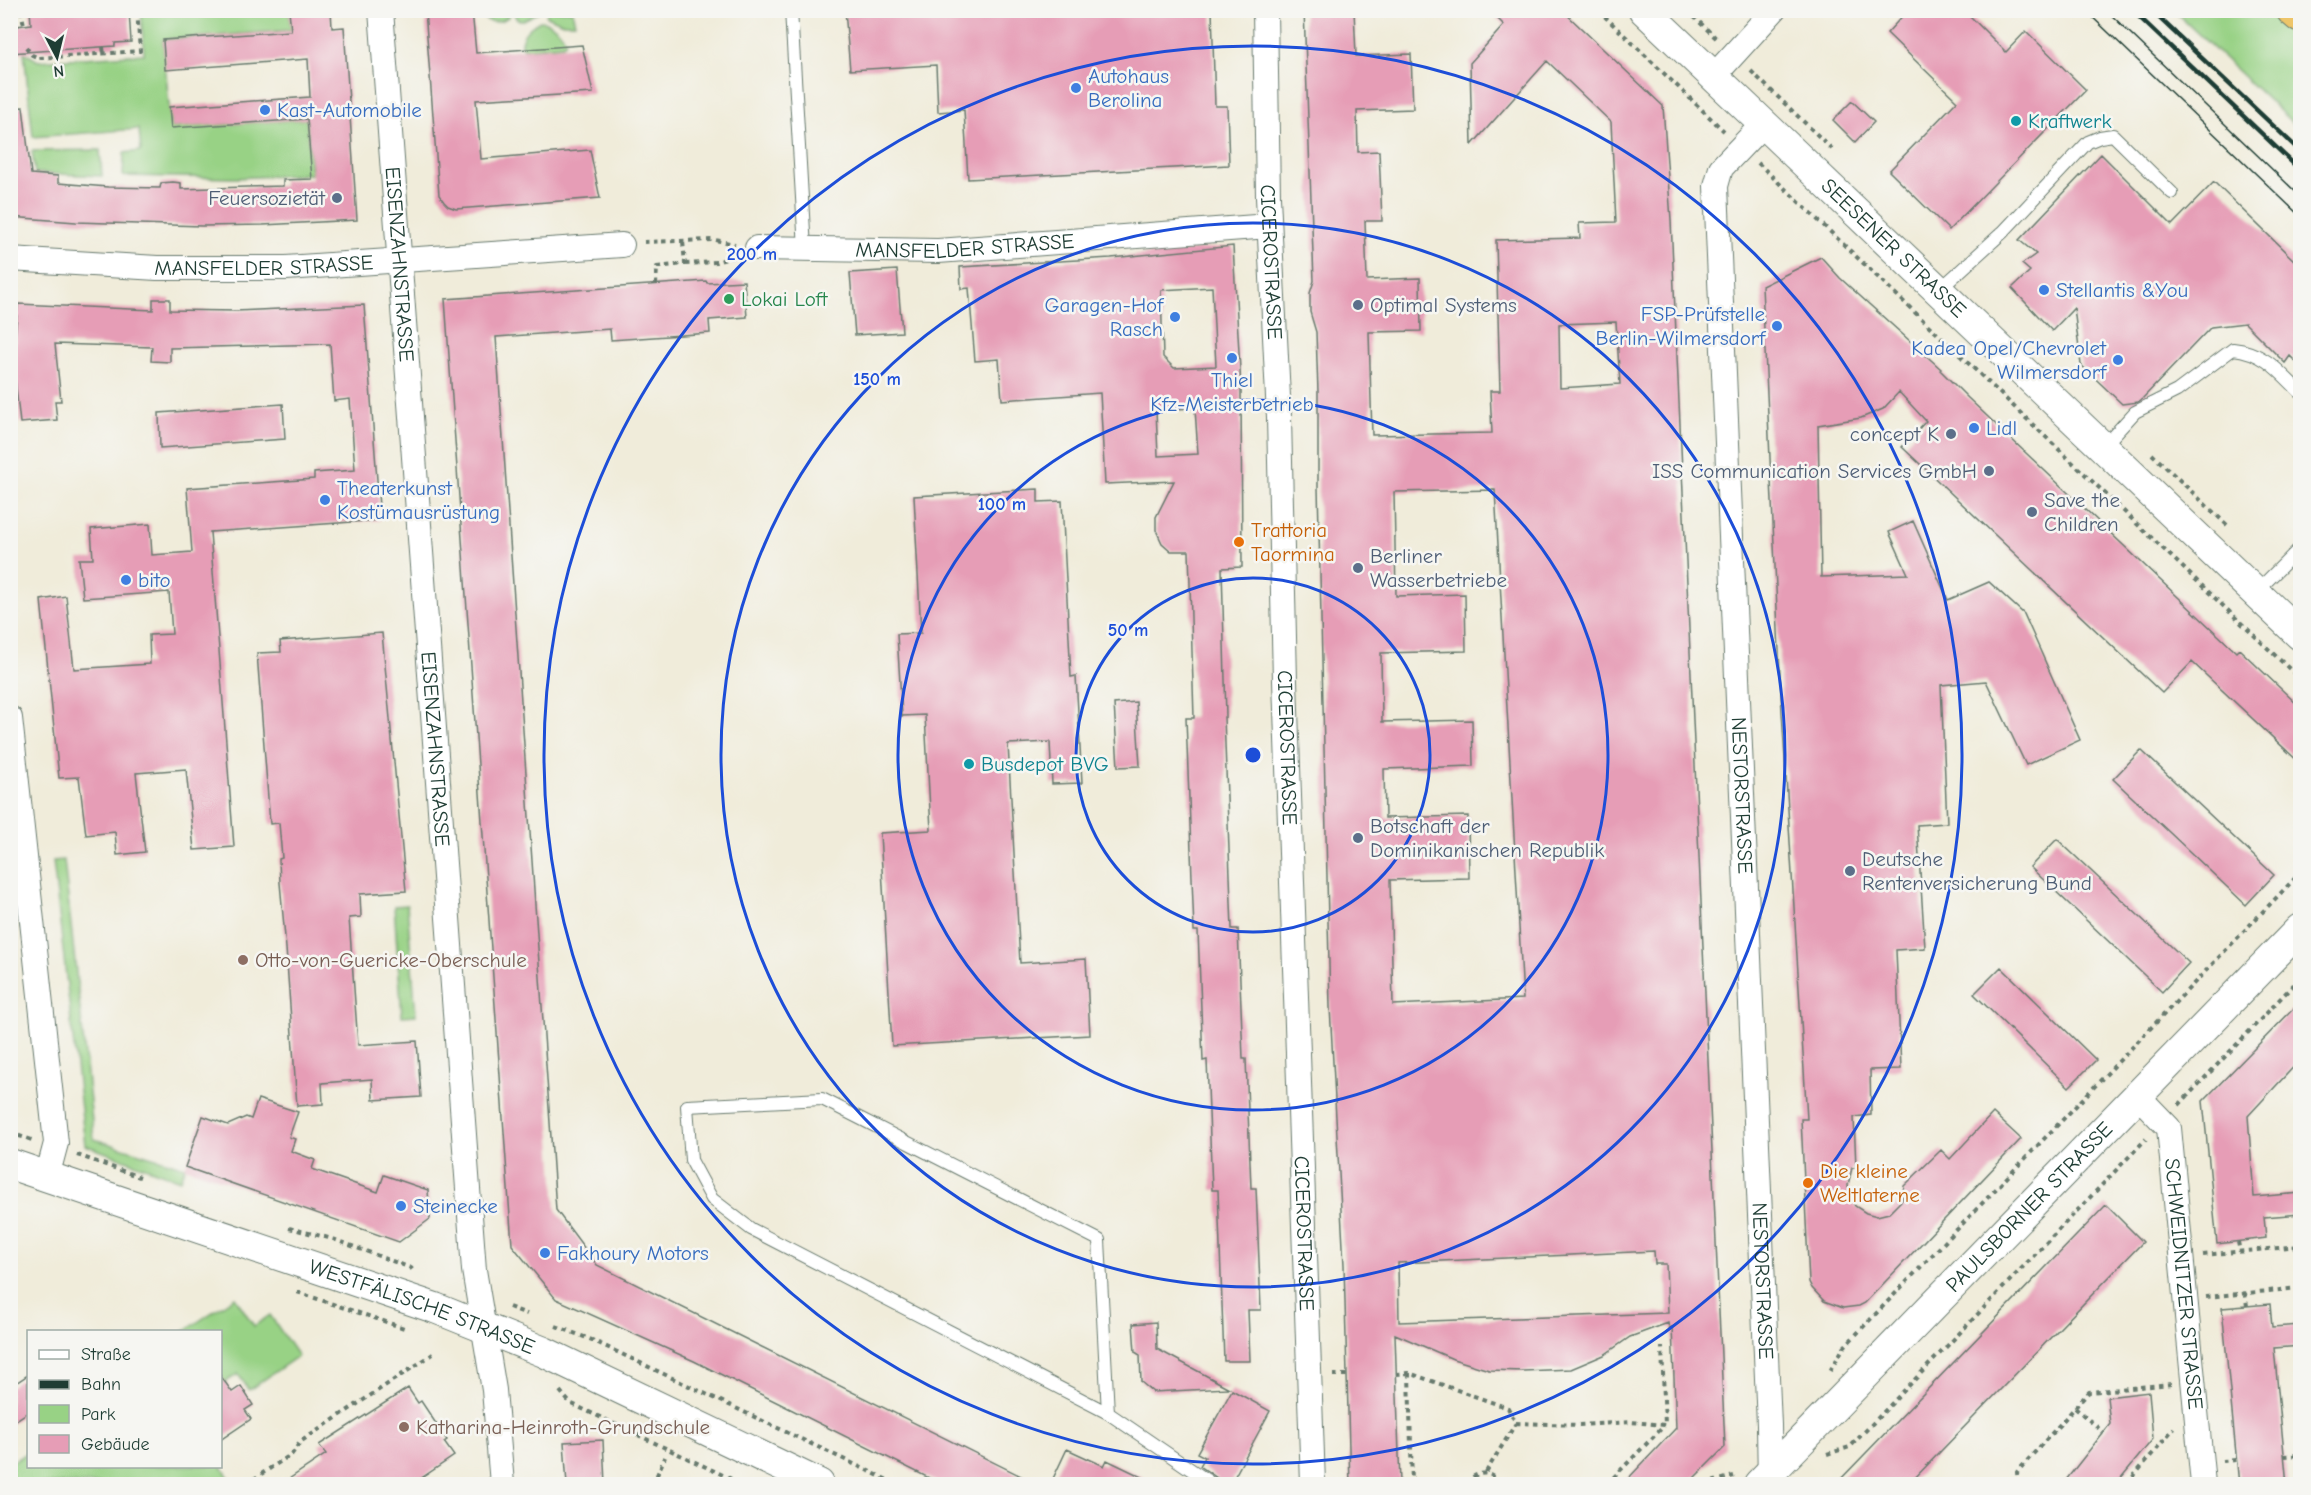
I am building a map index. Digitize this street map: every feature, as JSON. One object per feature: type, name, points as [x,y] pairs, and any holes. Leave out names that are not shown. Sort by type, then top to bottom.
[{"type":"highway","points":[[2293,10],[2301,16]]},
{"type":"street","name":"EISENZAHNSTRASSE","points":[[381,10],[472,1249],[494,1390],[502,1485]]},
{"type":"street","name":"CICEROSTRASSE","points":[[1265,10],[1269,226],[1279,417],[1285,681],[1313,1485]]},
{"type":"street","name":"SEESENER STRASSE","points":[[1644,10],[1937,292],[2301,635]]},
{"type":"street","points":[[1713,76],[1774,10]]},
{"type":"street","name":"NESTORSTRASSE","points":[[1759,1479],[1769,1425],[1716,186],[1721,168],[1762,125]]},
{"type":"street","name":"MANSFELDER STRASSE","points":[[757,248],[939,251],[1269,226]]},
{"type":"street","name":"MANSFELDER STRASSE","points":[[10,259],[169,268],[286,268],[622,245]]},
{"type":"street","points":[[10,718],[56,1143],[47,1177]]},
{"type":"street","name":"PAULSBORNER STRASSE","points":[[1759,1479],[2301,929]]},
{"type":"street","name":"SCHWEIDNITZER STRASSE","points":[[2138,1096],[2169,1128],[2203,1485]]},
{"type":"street","name":"WESTFÄLISCHE STRASSE","points":[[10,1164],[352,1279],[483,1327],[544,1352],[819,1485]]},
{"type":"lane","points":[[791,10],[805,249]]},
{"type":"lane","points":[[1937,292],[2003,232],[2088,142],[2113,135],[2156,174],[2172,193]]},
{"type":"lane","points":[[2102,447],[2135,412],[2177,391],[2233,349],[2250,351],[2273,366],[2301,392]]},
{"type":"lane","points":[[2256,593],[2301,548]]},
{"type":"lane","points":[[1108,1413],[1099,1240],[822,1099],[687,1106],[691,1160],[712,1199],[751,1229],[1108,1413],[1212,1485]]},
{"type":"path","points":[[21,10],[24,25]]},
{"type":"path","points":[[26,47],[32,55],[39,58],[140,51],[137,10]]},
{"type":"path","points":[[1598,10],[1725,132]]},
{"type":"path","points":[[1687,10],[1719,41]]},
{"type":"path","points":[[103,47],[104,54]]},
{"type":"path","points":[[60,50],[60,57]]},
{"type":"path","points":[[1755,161],[2301,679]]},
{"type":"path","points":[[660,241],[715,240],[757,248]]},
{"type":"path","points":[[683,241],[685,264]]},
{"type":"path","points":[[656,285],[657,267],[716,262],[757,248]]},
{"type":"path","points":[[1827,1377],[1844,1347],[2301,873]]},
{"type":"path","points":[[2172,1113],[2301,978]]},
{"type":"path","points":[[10,1132],[40,1143]]},
{"type":"path","points":[[1820,1456],[1850,1447],[2150,1136]]},
{"type":"path","points":[[75,1154],[141,1178]]},
{"type":"path","points":[[286,1227],[333,1239],[411,1268],[416,1274]]},
{"type":"path","points":[[2238,1242],[2240,1252]]},
{"type":"path","points":[[2181,1257],[2301,1246]]},
{"type":"path","points":[[2185,1299],[2301,1288]]},
{"type":"path","points":[[2246,1293],[2247,1306]]},
{"type":"path","points":[[551,1324],[592,1340],[896,1485]]},
{"type":"path","points":[[1607,1485],[1665,1425],[1662,1347]]},
{"type":"path","points":[[246,1485],[292,1454],[300,1442],[433,1354]]},
{"type":"path","points":[[1396,1374],[1409,1373],[1508,1408],[1515,1424]]},
{"type":"path","points":[[1409,1373],[1412,1485]]},
{"type":"path","points":[[555,1385],[570,1403],[742,1485]]},
{"type":"path","points":[[2018,1485],[2017,1472],[2089,1392],[2193,1393]]},
{"type":"path","points":[[2127,1485],[2193,1393]]},
{"type":"path","points":[[2075,1408],[2103,1432]]},
{"type":"path","points":[[1515,1424],[1579,1425],[1631,1422],[1665,1425]]},
{"type":"path","points":[[1486,1472],[1515,1424]]},
{"type":"path","points":[[2284,1456],[2301,1455]]},
{"type":"path","points":[[653,1485],[665,1457]]},
{"type":"path","points":[[1467,1485],[1476,1474],[1486,1472],[1497,1478],[1501,1485]]},
{"type":"path","points":[[1704,1485],[1759,1479]]},
{"type":"green space","points":[[213,10],[289,11],[291,30],[163,40],[171,128],[307,119],[311,174],[236,178],[123,176],[124,153],[141,151],[139,129],[33,137],[24,52],[38,61],[144,54],[141,11],[174,11],[175,14]]},
{"type":"green space","points":[[509,10],[508,17],[495,22],[485,18],[480,11]]},
{"type":"green space","points":[[513,10],[539,11],[520,20],[517,19]]},
{"type":"green space","points":[[548,10],[572,11],[575,23],[564,23],[546,16]]},
{"type":"green space","points":[[2174,11],[2264,11],[2300,37],[2300,130]]},
{"type":"green space","points":[[540,21],[556,28],[566,42],[563,45],[525,49],[521,46],[524,35]]},
{"type":"green space","points":[[100,150],[102,176],[35,173],[32,151]]},
{"type":"green space","points":[[64,860],[94,1139],[185,1167],[180,1180],[85,1145],[53,861]]},
{"type":"green space","points":[[407,905],[416,1015],[402,1016],[394,906]]},
{"type":"green space","points":[[235,1297],[254,1326],[270,1315],[298,1356],[249,1390],[238,1374],[222,1384],[222,1330],[186,1330]]},
{"type":"green space","points":[[27,1453],[27,1468],[222,1467],[233,1484],[11,1484],[11,1463]]},
{"type":"building","points":[[30,10],[129,10],[131,42],[115,43],[115,46],[10,53],[10,27],[31,24]]},
{"type":"building","points":[[289,10],[331,10],[332,28],[344,27],[357,220],[202,226],[76,222],[10,217],[10,108],[23,107],[31,174],[58,176],[58,183],[160,188],[161,183],[173,182],[181,183],[181,189],[283,186],[283,180],[312,179],[307,119],[171,128],[169,107],[310,97],[308,59],[165,70],[163,40],[291,31]]},
{"type":"building","points":[[425,10],[472,10],[476,53],[582,45],[593,93],[476,100],[481,159],[590,150],[600,198],[456,209],[444,202],[439,195]]},
{"type":"building","name":"Autohaus Berolina","points":[[845,10],[1212,10],[1215,106],[1227,106],[1229,165],[968,179],[964,110],[938,112],[936,65],[850,70]]},
{"type":"building","points":[[1304,10],[1354,10],[1356,56],[1411,54],[1413,109],[1357,111],[1358,152],[1379,151],[1382,221],[1365,221],[1367,280],[1420,278],[1421,331],[1369,332],[1372,435],[1492,433],[1490,391],[1500,391],[1496,240],[1580,238],[1579,223],[1616,222],[1611,122],[1547,61],[1472,145],[1470,63],[1504,25],[1489,10],[1562,10],[1663,106],[1671,220],[1725,1447],[1687,1485],[1622,1485],[1676,1428],[1672,1327],[1669,1328],[1668,1323],[1630,1337],[1604,1355],[1571,1369],[1523,1371],[1489,1370],[1453,1359],[1395,1334],[1400,1485],[1350,1485],[1344,1265],[1330,1007],[1318,487],[1318,392],[1316,332],[1310,312],[1310,293],[1314,281]],"holes":[[[1616,322],[1620,384],[1560,388],[1559,324]],[[1495,490],[1523,999],[1393,1005],[1390,880],[1469,878],[1468,816],[1385,818],[1384,769],[1473,766],[1472,720],[1382,722],[1381,653],[1466,651],[1465,594],[1396,596],[1394,492]],[[1654,1251],[1655,1264],[1666,1264],[1668,1313],[1399,1322],[1398,1263]]]},
{"type":"building","name":"Kraftwerk","points":[[1908,10],[1964,10],[2006,52],[2026,31],[2086,90],[1949,230],[1889,171],[1957,101],[1887,33]]},
{"type":"building","points":[[1852,101],[1874,122],[1855,142],[1833,120]]},
{"type":"building","points":[[2101,154],[2172,225],[2214,182],[2301,267],[2301,367],[2290,356],[2285,363],[2245,323],[2211,327],[2138,402],[2122,404],[2081,365],[2074,308],[2052,331],[2012,288],[2030,271],[2022,264],[2036,254],[2019,240]]},
{"type":"building","points":[[1233,246],[1241,387],[1242,567],[1222,568],[1226,717],[1224,717],[1232,929],[1238,929],[1243,1059],[1246,1059],[1251,1188],[1256,1188],[1261,1310],[1248,1310],[1250,1361],[1224,1361],[1218,1190],[1212,1190],[1207,1060],[1203,1061],[1198,931],[1194,931],[1186,718],[1194,718],[1189,551],[1171,551],[1162,543],[1156,530],[1156,517],[1174,481],[1105,484],[1100,393],[1002,400],[999,359],[975,361],[969,288],[961,289],[960,267],[1111,258]],"holes":[[[1212,287],[1216,366],[1174,368],[1163,357],[1161,290]],[[1195,408],[1198,454],[1158,456],[1156,410]]]},
{"type":"building","points":[[1821,257],[1840,278],[1941,369],[1968,398],[2236,652],[2239,649],[2301,708],[2301,764],[2192,662],[2162,693],[1902,447],[1926,421],[1899,392],[1883,409],[1861,418],[1818,425],[1821,577],[1908,574],[1889,532],[1913,521],[1948,600],[1989,582],[2024,614],[2080,740],[2026,765],[1986,681],[1941,685],[1947,823],[1917,825],[1925,948],[1896,950],[1901,1069],[1870,1070],[1871,1115],[1854,1117],[1856,1168],[1852,1168],[1848,1185],[1850,1197],[1855,1206],[1866,1213],[1877,1216],[1889,1213],[1902,1200],[1904,1186],[1941,1150],[1950,1159],[1993,1113],[2021,1139],[1865,1303],[1843,1308],[1824,1301],[1809,1282],[1801,1119],[1807,1119],[1781,695],[1762,286]]},
{"type":"building","points":[[897,270],[902,332],[855,335],[850,273]]},
{"type":"building","points":[[706,281],[707,283],[744,281],[747,317],[709,320],[710,333],[611,340],[610,329],[496,337],[556,1210],[597,1265],[1039,1485],[943,1485],[694,1361],[556,1299],[512,1245],[445,299]]},
{"type":"building","points":[[153,299],[170,299],[170,310],[236,311],[364,305],[380,520],[210,532],[234,847],[194,850],[186,769],[136,773],[145,852],[117,855],[115,832],[86,835],[79,777],[59,778],[41,600],[66,596],[74,669],[150,664],[149,635],[172,634],[169,592],[83,598],[79,559],[93,559],[91,529],[150,524],[152,555],[192,552],[187,488],[314,479],[314,473],[355,470],[350,399],[334,401],[330,344],[170,348],[170,362],[151,361],[152,347],[55,344],[61,401],[55,401],[57,420],[20,423],[13,360],[18,304],[153,310]]},
{"type":"building","points":[[283,404],[285,439],[160,448],[159,413]]},
{"type":"building","name":"Busdepot BVG","points":[[1038,489],[1038,502],[1062,501],[1071,677],[1076,676],[1082,783],[1052,784],[1050,742],[1008,744],[1020,963],[1086,959],[1090,1035],[892,1046],[880,833],[931,830],[925,715],[902,716],[897,634],[921,633],[914,496]]},
{"type":"building","points":[[382,633],[406,891],[360,894],[361,917],[349,918],[358,1045],[417,1041],[421,1097],[373,1100],[372,1079],[322,1083],[323,1104],[297,1106],[280,883],[279,859],[282,858],[279,823],[270,824],[257,653],[281,652],[280,641]]},
{"type":"building","points":[[1136,702],[1140,766],[1118,767],[1114,704]]},
{"type":"building","points":[[2141,750],[2274,875],[2246,905],[2113,779]]},
{"type":"building","points":[[2057,839],[2189,963],[2162,992],[2030,867]]},
{"type":"building","points":[[2001,967],[2096,1060],[2069,1087],[1974,994]]},
{"type":"building","points":[[2301,1001],[2301,1059],[2248,1116],[2254,1197],[2301,1193],[2301,1214],[2264,1217],[2266,1238],[2217,1244],[2203,1101]]},
{"type":"building","points":[[258,1099],[298,1112],[289,1137],[295,1139],[291,1151],[315,1160],[312,1169],[378,1192],[384,1175],[428,1190],[430,1219],[399,1242],[185,1167],[203,1116],[228,1125],[246,1117],[251,1119]]},
{"type":"building","points":[[2106,1205],[2143,1242],[1971,1420],[1908,1485],[1835,1485]]},
{"type":"building","points":[[2270,1304],[2272,1327],[2301,1325],[2301,1346],[2274,1348],[2287,1485],[2239,1485],[2222,1308]]},
{"type":"building","points":[[1156,1322],[1157,1349],[1229,1388],[1153,1392],[1141,1382],[1140,1355],[1135,1352],[1133,1324]]},
{"type":"building","points":[[27,1376],[27,1413],[10,1424],[10,1387]]},
{"type":"building","points":[[222,1378],[232,1392],[241,1386],[253,1405],[245,1410],[251,1419],[222,1439]]},
{"type":"building","name":"Katharina-Heinroth-Grundschule","points":[[408,1388],[418,1403],[421,1401],[447,1440],[444,1442],[454,1456],[411,1485],[280,1485],[326,1454],[319,1445]]},
{"type":"building","points":[[1232,1390],[1270,1411],[1230,1485],[1220,1485],[1217,1478],[1200,1466],[1205,1457],[1197,1453]]},
{"type":"building","points":[[2149,1392],[2153,1439],[2115,1485],[2062,1485],[2110,1424],[2107,1397]]},
{"type":"building","points":[[603,1440],[605,1485],[567,1485],[564,1442]]},
{"type":"building","points":[[1067,1449],[1104,1466],[1107,1460],[1159,1485],[1050,1485]]},
{"type":"tram line","points":[[2085,10],[2300,216]]},
{"type":"tram line","points":[[2106,10],[2300,196]]},
{"type":"railway","points":[[2132,10],[2300,170]]},
{"type":"railway","points":[[2151,10],[2300,151]]},
{"type":"place","name":"Autohaus Berolina","points":[[1076,88]]},
{"type":"place","name":"Kast-Automobile","points":[[265,110]]},
{"type":"place","name":"Kraftwerk","points":[[2016,121]]},
{"type":"place","name":"Feuersozietät","points":[[337,198]]},
{"type":"place","name":"Stellantis &You","points":[[2044,290]]},
{"type":"place","name":"Lokai Loft","points":[[729,299]]},
{"type":"place","name":"Optimal Systems","points":[[1358,305]]},
{"type":"place","name":"Garagen-Hof Rasch","points":[[1175,317]]},
{"type":"place","name":"FSP-Prüfstelle Berlin-Wilmersdorf","points":[[1777,326]]},
{"type":"place","name":"Thiel Kfz-Meisterbetrieb","points":[[1232,358]]},
{"type":"place","name":"Kadea Opel/Chevrolet Wilmersdorf","points":[[2118,360]]},
{"type":"place","name":"Lidl","points":[[1974,428]]},
{"type":"place","name":"concept K","points":[[1951,434]]},
{"type":"place","name":"ISS Communication Services GmbH","points":[[1989,471]]},
{"type":"place","name":"Theaterkunst Kostümausrüstung","points":[[325,500]]},
{"type":"place","name":"Save the Children","points":[[2032,512]]},
{"type":"place","name":"Trattoria Taormina","points":[[1239,542]]},
{"type":"place","name":"Berliner Wasserbetriebe","points":[[1358,568]]},
{"type":"place","name":"bito","points":[[126,580]]},
{"type":"place","name":"Busdepot BVG","points":[[969,764]]},
{"type":"place","name":"Botschaft der Dominikanischen Republik","points":[[1358,838]]},
{"type":"place","name":"Deutsche Rentenversicherung Bund","points":[[1850,871]]},
{"type":"place","name":"Otto-von-Guericke-Oberschule","points":[[243,960]]},
{"type":"place","name":"Die kleine Weltlaterne","points":[[1808,1183]]},
{"type":"place","name":"Steinecke","points":[[401,1206]]},
{"type":"place","name":"Fakhoury Motors","points":[[545,1253]]},
{"type":"place","name":"Katharina-Heinroth-Grundschule","points":[[404,1427]]}]
